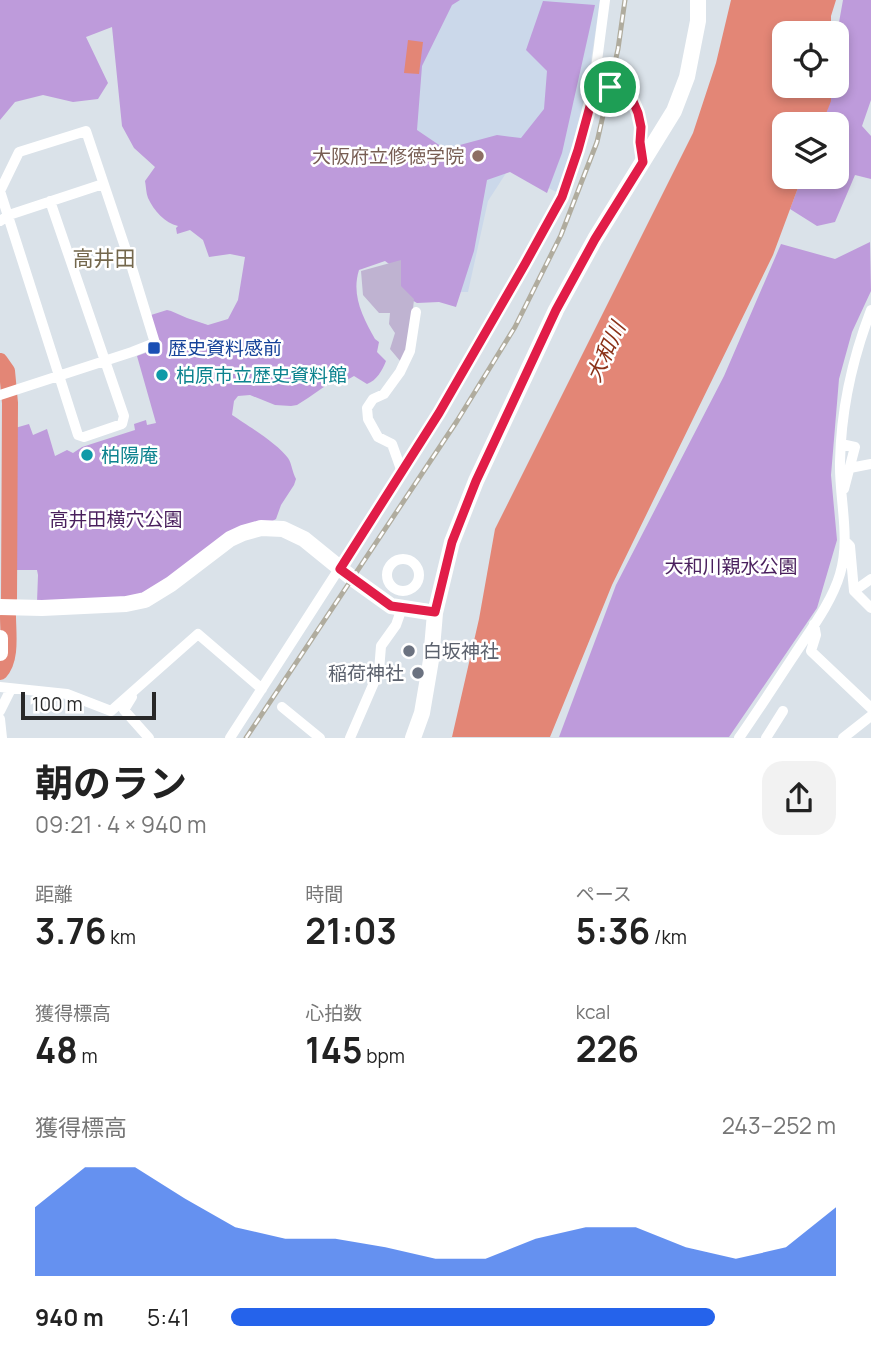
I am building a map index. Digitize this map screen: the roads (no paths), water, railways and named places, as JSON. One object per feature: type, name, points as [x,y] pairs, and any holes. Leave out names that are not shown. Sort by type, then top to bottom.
[{"type":"main road","points":[[413,737],[422,713],[431,660],[435,612],[452,542],[476,481],[556,310],[595,239],[674,111],[687,77],[698,21],[698,0]]},
{"type":"main road","points":[[0,607],[42,608],[145,600],[171,584],[230,539],[261,528],[283,530],[304,539],[391,606],[435,612]]},
{"type":"main road","points":[[400,591],[402,608]]},
{"type":"main road","points":[[0,638],[0,653]]},
{"type":"street","points":[[230,737],[439,413],[562,197],[592,99],[605,0]]},
{"type":"street","points":[[593,82],[610,87],[632,99],[641,127],[643,162]]},
{"type":"street","points":[[6,393],[59,375],[106,360],[155,343],[86,131],[19,152],[0,191],[4,218],[59,375],[78,435],[84,437],[122,424],[124,416],[106,360],[50,201]]},
{"type":"street","points":[[4,218],[103,184]]},
{"type":"street","points":[[739,737],[814,624],[841,573],[845,541],[840,462],[846,396],[871,310]]},
{"type":"street","points":[[402,472],[392,444],[379,437],[368,419],[367,408],[373,399],[384,394],[400,372],[410,351],[416,312]]},
{"type":"street","points":[[841,444],[855,447],[842,495]]},
{"type":"street","points":[[850,468],[871,464]]},
{"type":"street","points":[[845,541],[849,546],[854,591],[871,608]]},
{"type":"street","points":[[854,591],[871,579]]},
{"type":"street","points":[[350,737],[379,671],[381,646],[396,625],[402,608]]},
{"type":"street","points":[[814,624],[816,635],[811,652],[871,708]]},
{"type":"street","points":[[0,711],[5,688],[67,694],[111,711],[198,634],[262,689]]},
{"type":"street","points":[[137,688],[124,710],[149,737]]},
{"type":"street","points":[[282,707],[320,737]]},
{"type":"street","points":[[748,725],[765,737],[783,711]]},
{"type":"street","points":[[843,737],[871,716]]},
{"type":"street","points":[[0,719],[2,737]]},
{"type":"water","name":"大和川","points":[[731,0],[836,0],[831,21],[772,21],[772,98],[831,98],[831,101],[827,112],[772,112],[772,189],[798,189],[773,255],[612,585],[550,737],[452,737],[479,619],[495,529],[693,133],[716,63]]},
{"type":"water","points":[[408,40],[423,42],[419,74],[404,73]]},
{"type":"waterway","points":[[0,361],[7,371],[10,403],[9,599]]},
{"type":"waterway","points":[[0,672],[8,653],[8,616]]},
{"type":"railway","points":[[246,738],[457,421],[515,327],[561,235],[597,142],[618,49],[625,0]]},
{"type":"place","name":"大阪府立修徳学院","points":[[478,156]]},
{"type":"place","name":"歴史資料感前","points":[[154,348]]},
{"type":"place","name":"柏原市立歴史資料館","points":[[162,375]]},
{"type":"place","name":"柏陽庵","points":[[87,455]]},
{"type":"place","name":"白坂神社","points":[[409,651]]},
{"type":"place","name":"稲荷神社","points":[[418,673]]},
{"type":"district","name":"高井田","points":[[104,259]]},
{"type":"park label","name":"高井田横穴公園","points":[[116,519]]},
{"type":"park label","name":"大和川親水公園","points":[[731,566]]}]
